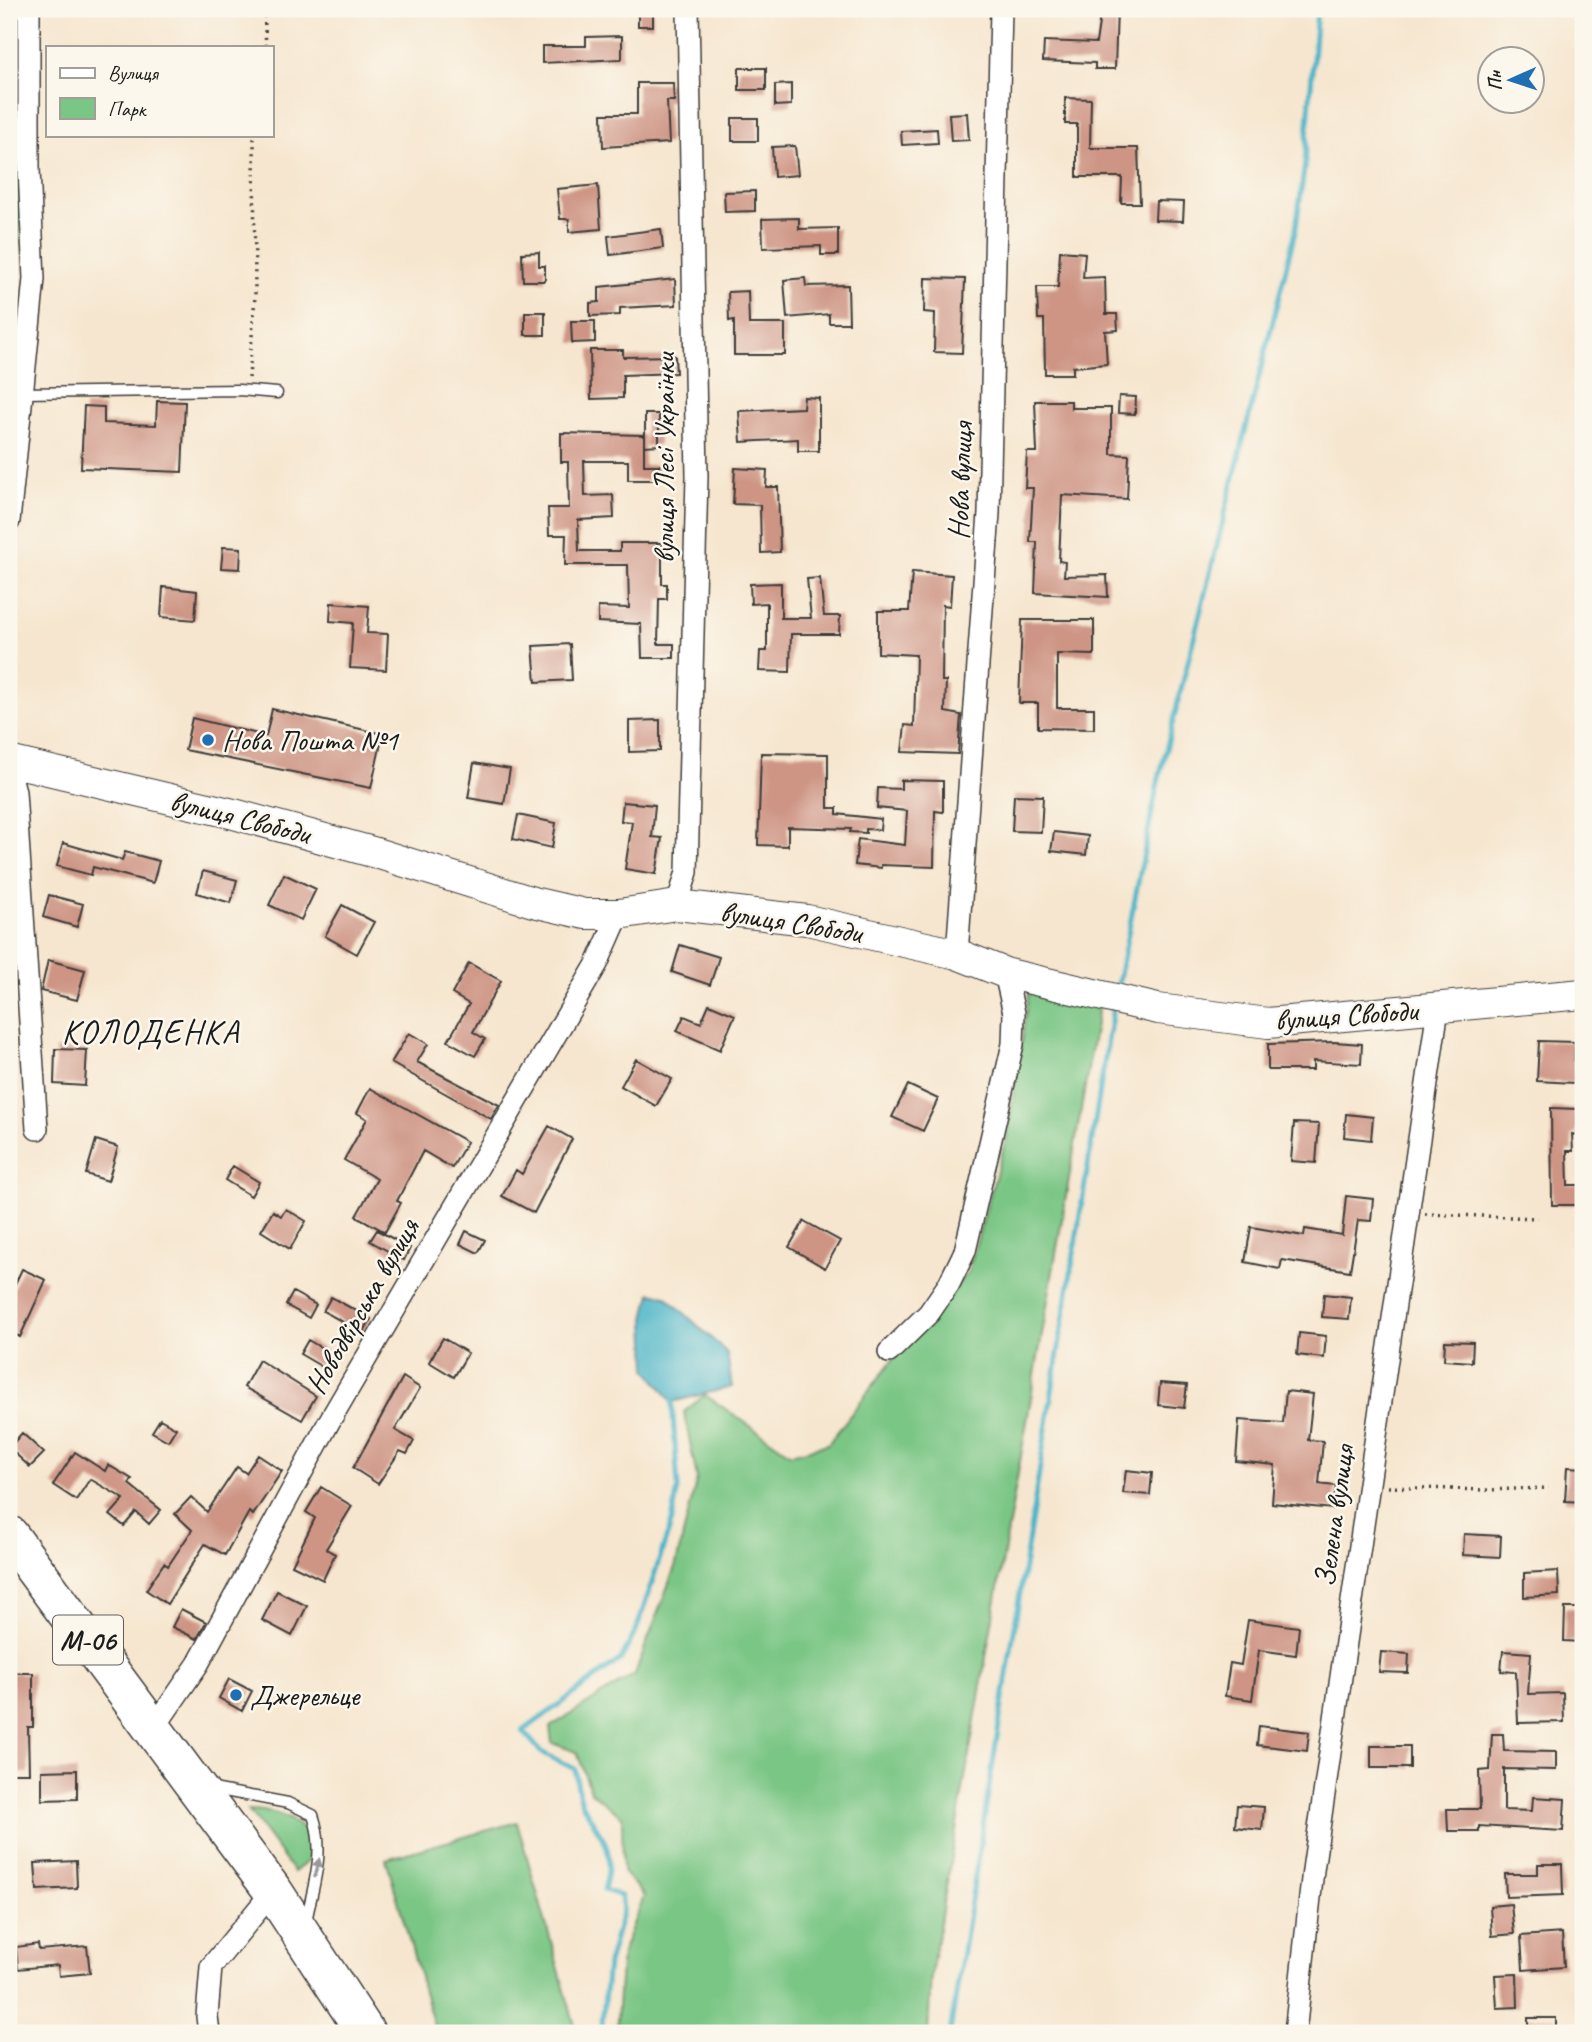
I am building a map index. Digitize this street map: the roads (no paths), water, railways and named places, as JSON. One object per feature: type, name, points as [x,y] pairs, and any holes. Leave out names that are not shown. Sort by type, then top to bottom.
[{"type":"highway","name":"М-06","points":[[13,1552],[197,1785],[304,1935],[366,2033]]},
{"type":"main road","name":"вулиця Свободи","points":[[9,761],[272,825],[376,853],[533,902],[585,914],[619,914],[677,905],[807,920],[957,954],[1005,972],[1158,1009],[1268,1023],[1583,994]]},
{"type":"street","points":[[9,521],[34,279],[29,169],[29,9]]},
{"type":"street","name":"вулиця Лесі Українки","points":[[677,905],[687,872],[697,476],[688,9]]},
{"type":"street","name":"Нова вулиця","points":[[957,954],[989,513],[1001,9]]},
{"type":"street","points":[[9,767],[15,792],[37,1129]]},
{"type":"street","name":"Новодвірська вулиця","points":[[154,1728],[198,1664],[330,1420],[597,964],[619,914]]},
{"type":"street","points":[[889,1352],[929,1313],[949,1284],[965,1251],[1013,1044],[1014,1013],[1005,972]]},
{"type":"street","name":"Зелена вулиця","points":[[1295,2033],[1313,1870],[1438,1008]]},
{"type":"street","points":[[209,2033],[207,2016],[211,1967],[273,1891]]},
{"type":"lane","points":[[22,393],[277,393]]},
{"type":"lane","points":[[197,1785],[288,1803],[313,1815],[320,1835],[320,1857],[304,1935]]},
{"type":"water","points":[[651,1293],[666,1296],[727,1353],[732,1387],[672,1402],[647,1369],[645,1318]]},
{"type":"waterway","points":[[1117,989],[1158,782],[1296,228],[1305,163],[1317,9]]},
{"type":"waterway","points":[[950,2033],[1113,1008]]},
{"type":"waterway","points":[[601,2033],[608,1964],[623,1909],[621,1896],[604,1890],[608,1853],[582,1803],[575,1769],[541,1752],[523,1731],[621,1659],[636,1631],[672,1521],[678,1487],[672,1402]]},
{"type":"place","name":"Нова Пошта №1","points":[[208,740]]},
{"type":"place","name":"Джерельце","points":[[236,1695]]},
{"type":"district","name":"КОЛОДЕНКА","points":[[151,1032]]}]
